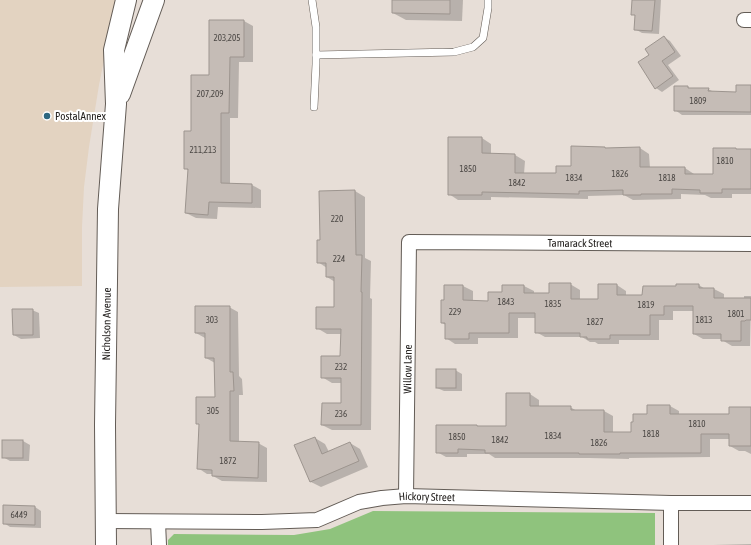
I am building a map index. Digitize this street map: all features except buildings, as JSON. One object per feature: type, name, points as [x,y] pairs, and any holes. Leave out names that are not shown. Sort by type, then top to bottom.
[{"type":"main road","name":"Nicholson Avenue","points":[[106,545],[105,425],[108,209],[116,104],[114,50],[126,0]]},
{"type":"main road","name":"Nicholson Avenue","points":[[116,104],[154,0]]},
{"type":"street","name":"Tamarack Street","points":[[409,242],[751,244]]},
{"type":"street","name":"Willow Lane","points":[[406,496],[409,242]]},
{"type":"street","name":"Hickory Street","points":[[106,521],[262,522],[317,520],[359,502],[406,496],[671,503],[751,503]]},
{"type":"street","points":[[671,503],[671,545]]},
{"type":"street","points":[[158,522],[159,545]]},
{"type":"lane","points":[[312,0],[316,27],[314,107]]},
{"type":"lane","points":[[316,55],[454,52],[473,47],[483,38],[488,0]]},
{"type":"shaded area","name":"PostalAnnex","points":[[0,0],[116,0],[99,85],[84,187],[82,286],[0,287]]},
{"type":"green space","points":[[373,511],[655,513],[655,545],[168,545],[168,540],[174,534],[294,535],[330,529]]},
{"type":"place","name":"PostalAnnex","points":[[47,116]]}]
